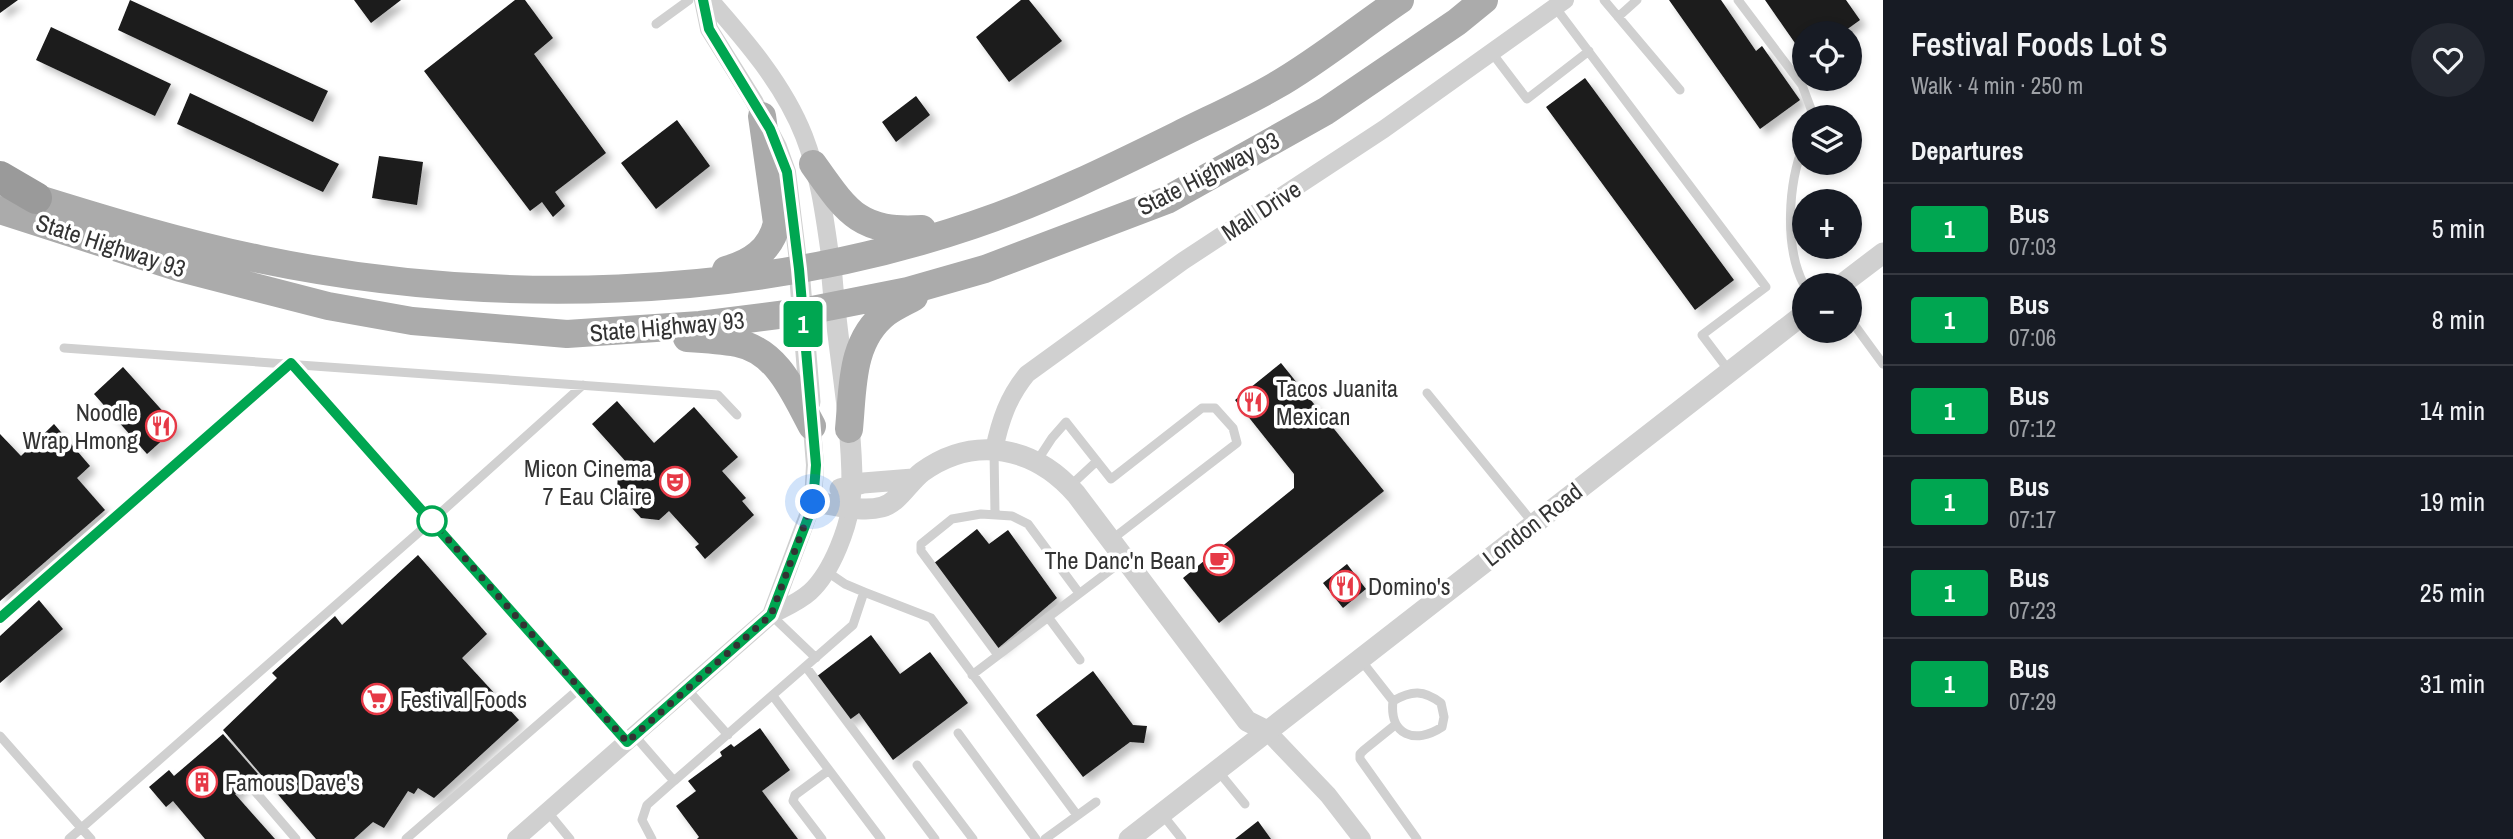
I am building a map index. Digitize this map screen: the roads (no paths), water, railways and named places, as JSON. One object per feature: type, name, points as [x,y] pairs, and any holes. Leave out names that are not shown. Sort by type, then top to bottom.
[{"type":"highway","points":[[0,177],[36,198]]},
{"type":"highway","points":[[0,187],[36,198]]},
{"type":"main road","name":"State Highway 93","points":[[36,198],[131,227],[250,257],[381,278],[563,291],[683,284],[799,269],[903,245],[970,226],[1037,202],[1277,85],[1400,0]]},
{"type":"main road","points":[[1457,22],[1477,0]]},
{"type":"main road","name":"State Highway 93","points":[[0,209],[180,268],[328,306],[412,321],[567,334],[700,325],[802,312],[940,282],[985,269],[1167,200],[1326,111],[1457,22],[1484,0]]},
{"type":"main road","points":[[683,284],[746,264],[759,254],[774,234],[777,223],[762,116]]},
{"type":"main road","points":[[813,164],[851,213],[873,226],[897,231],[970,226]]},
{"type":"main road","points":[[849,429],[855,365],[862,342],[886,313],[940,282]]},
{"type":"main road","points":[[625,331],[739,343],[755,349],[768,357],[784,375],[811,414]]},
{"type":"street","points":[[703,0],[709,29],[762,116],[787,172],[799,269],[816,465],[813,502],[771,615]]},
{"type":"street","points":[[516,839],[771,615],[810,592],[825,571],[843,534],[851,506],[849,429],[833,307],[831,262],[820,190],[813,164],[795,115],[778,87],[744,38],[710,0]]},
{"type":"street","name":"Mall Drive","points":[[993,450],[1007,404],[1027,374],[1183,261],[1384,129],[1560,3]]},
{"type":"street","points":[[1857,273],[1883,253]]},
{"type":"street","name":"London Road","points":[[1129,839],[1792,323]]},
{"type":"street","points":[[813,502],[875,508],[887,505],[913,480],[944,460],[972,452],[993,450],[1016,453],[1037,461],[1069,487],[1247,721],[1267,731],[1328,794],[1362,839]]},
{"type":"street","points":[[813,502],[852,485],[913,480]]},
{"type":"lane","points":[[656,24],[689,0]]},
{"type":"lane","points":[[1604,0],[1680,90]]},
{"type":"lane","points":[[1618,17],[1637,0]]},
{"type":"lane","points":[[1738,0],[1802,85],[1811,105]]},
{"type":"lane","points":[[1560,3],[1589,51],[1766,287],[1702,335],[1730,372]]},
{"type":"lane","points":[[1492,53],[1527,99],[1589,51]]},
{"type":"lane","points":[[1794,175],[1790,234],[1798,273]]},
{"type":"lane","points":[[1862,335],[1883,364]]},
{"type":"lane","points":[[64,348],[718,395],[737,415]]},
{"type":"lane","points":[[291,363],[580,688],[674,781]]},
{"type":"lane","points":[[0,618],[291,363]]},
{"type":"lane","points":[[68,839],[432,521],[583,385]]},
{"type":"lane","points":[[1427,393],[1533,523]]},
{"type":"lane","points":[[1037,461],[1066,422],[1111,479],[1202,408],[1215,408],[1233,428],[1237,443],[1111,540]]},
{"type":"lane","points":[[993,450],[995,514]]},
{"type":"lane","points":[[1069,487],[1097,461]]},
{"type":"lane","points":[[998,655],[921,551],[921,544],[952,519],[995,514],[1012,516],[1028,524],[1079,593]]},
{"type":"lane","points":[[972,675],[1125,559]]},
{"type":"lane","points":[[825,571],[845,584],[931,618],[1077,815]]},
{"type":"lane","points":[[652,839],[642,820],[647,805],[853,625],[864,592]]},
{"type":"lane","points":[[771,615],[816,658]]},
{"type":"lane","points":[[1048,617],[1080,660]]},
{"type":"lane","points":[[1359,658],[1393,701],[1391,716],[1395,725],[1405,734],[1417,737],[1431,734],[1442,727],[1444,717],[1441,703],[1430,695],[1420,692],[1406,694],[1393,701]]},
{"type":"lane","points":[[806,667],[935,839]]},
{"type":"lane","points":[[406,839],[580,688]]},
{"type":"lane","points":[[687,689],[728,735]]},
{"type":"lane","points":[[773,696],[881,839]]},
{"type":"lane","points":[[1395,725],[1364,750],[1360,759],[1417,839]]},
{"type":"lane","points":[[958,733],[1036,839]]},
{"type":"lane","points":[[0,736],[91,839]]},
{"type":"lane","points":[[917,765],[973,839]]},
{"type":"lane","points":[[822,839],[793,801],[795,795],[829,770]]},
{"type":"lane","points":[[1218,771],[1245,804]]},
{"type":"lane","points":[[253,789],[296,839]]},
{"type":"lane","points":[[1045,839],[1096,802]]},
{"type":"lane","points":[[548,811],[570,839]]},
{"type":"lane","points":[[1162,814],[1182,839]]},
{"type":"place","name":"Tacos Juanita Mexican","points":[[1253,402]]},
{"type":"place","name":"Noodle Wrap Hmong","points":[[161,426]]},
{"type":"place","name":"Micon Cinema 7 Eau Claire","points":[[675,482]]},
{"type":"place","name":"The Danc'n Bean","points":[[1219,560]]},
{"type":"place","name":"Domino's","points":[[1345,586]]},
{"type":"place","name":"Festival Foods","points":[[377,699]]},
{"type":"place","name":"Famous Dave's","points":[[202,782]]}]
